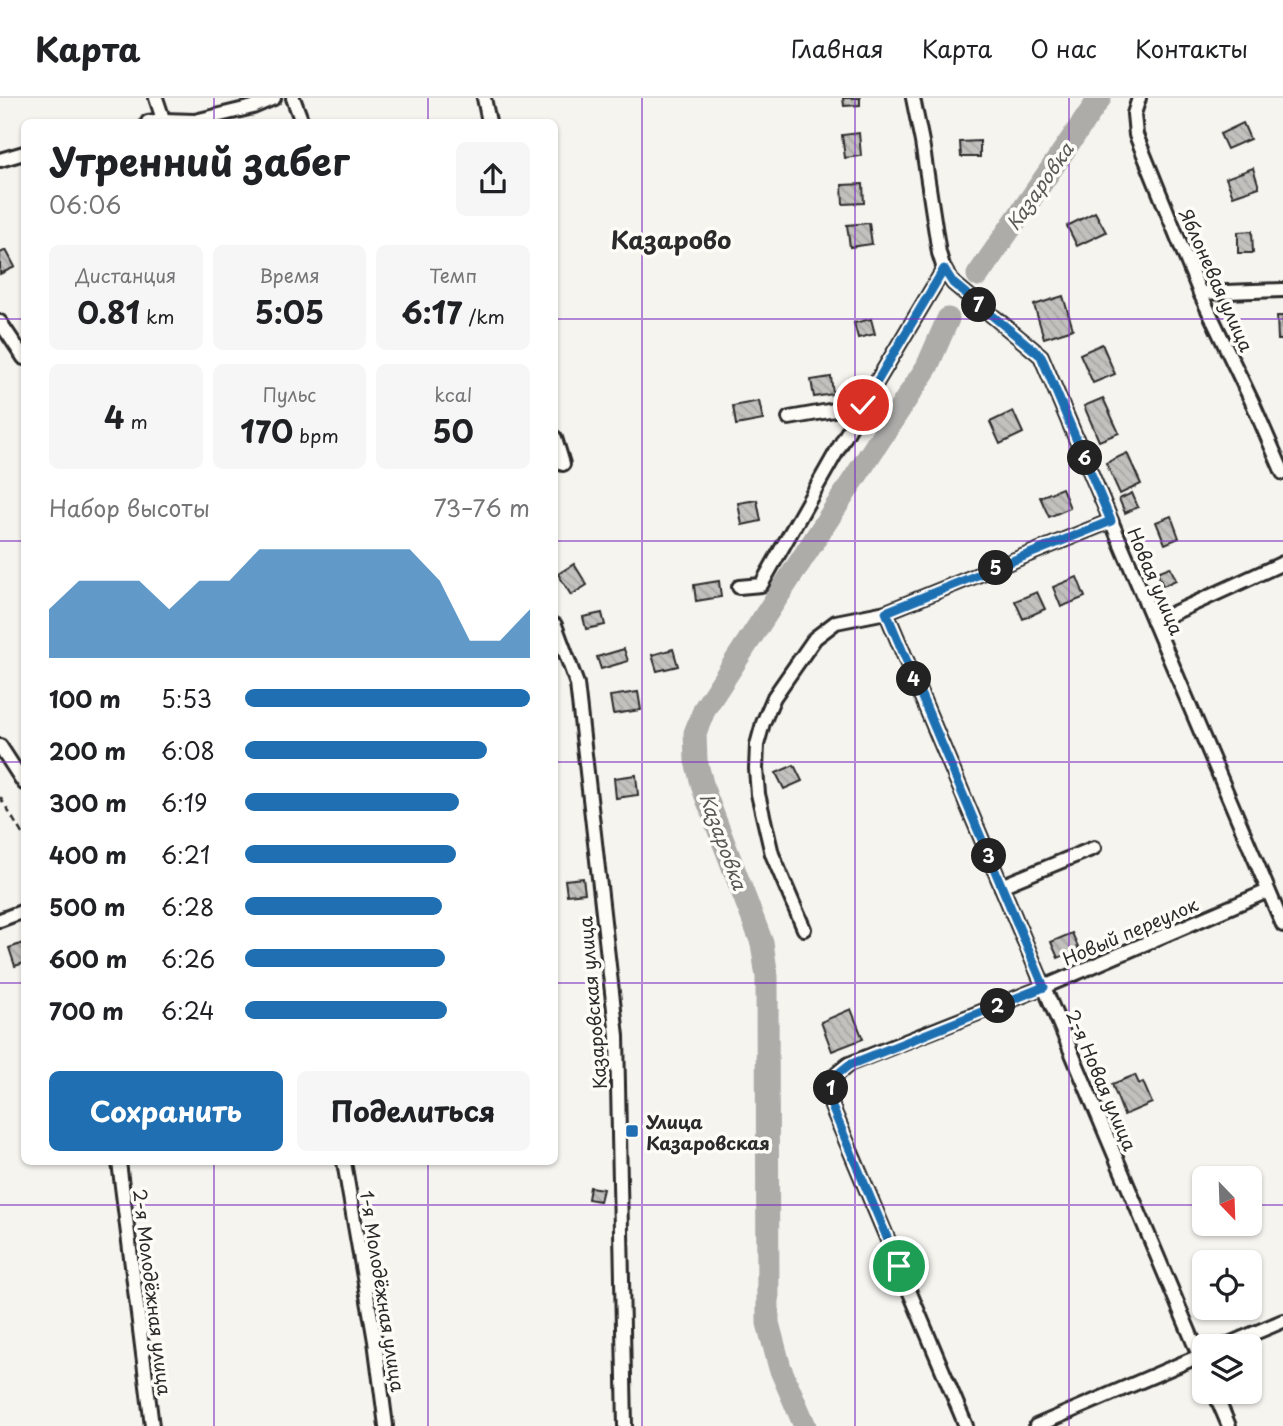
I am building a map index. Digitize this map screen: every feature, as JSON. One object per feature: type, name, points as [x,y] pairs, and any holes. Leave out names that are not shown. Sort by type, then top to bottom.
[{"type":"street","points":[[156,98],[163,119]]},
{"type":"street","points":[[203,119],[253,107],[274,98]]},
{"type":"street","points":[[293,98],[301,119]]},
{"type":"street","points":[[484,98],[488,119]]},
{"type":"street","name":"Новая улица","points":[[913,98],[944,269],[953,283],[1041,356],[1283,925]]},
{"type":"street","name":"Яблоневая улица","points":[[1139,98],[1134,114],[1136,135],[1200,293],[1283,473]]},
{"type":"street","points":[[0,160],[21,154]]},
{"type":"street","points":[[739,587],[761,584],[944,269]]},
{"type":"street","points":[[1200,293],[1283,290]]},
{"type":"street","points":[[0,322],[21,354]]},
{"type":"street","points":[[789,418],[863,405]]},
{"type":"street","points":[[558,448],[563,464]]},
{"type":"street","points":[[804,929],[772,854],[758,794],[756,769],[757,745],[774,697],[815,638],[836,622],[886,612],[1111,521]]},
{"type":"street","points":[[1154,622],[1283,563]]},
{"type":"street","name":"2-я Новая улица","points":[[886,612],[1192,1334]]},
{"type":"street","name":"Казаровская улица","points":[[558,633],[577,684],[617,1036],[625,1426]]},
{"type":"street","points":[[0,746],[21,778]]},
{"type":"street","points":[[1001,887],[1094,848]]},
{"type":"street","name":"Новый переулок","points":[[966,1426],[832,1107],[830,1080],[849,1065],[1044,987],[1268,891]]},
{"type":"street","points":[[0,920],[21,912]]},
{"type":"street","name":"2-я Молодёжная улица","points":[[120,1165],[152,1426]]},
{"type":"street","name":"1-я Молодёжная улица","points":[[345,1165],[375,1341],[386,1426]]},
{"type":"street","points":[[1252,1334],[1283,1321]]},
{"type":"street","points":[[1035,1426],[1192,1363]]},
{"type":"street","points":[[1220,1404],[1229,1426]]},
{"type":"path","points":[[0,797],[21,832]]},
{"type":"building","points":[[843,98],[860,98],[860,105],[844,106]]},
{"type":"building","points":[[1243,123],[1250,139],[1227,149],[1220,134]]},
{"type":"building","points":[[859,133],[861,156],[845,158],[842,135]]},
{"type":"building","points":[[980,141],[980,157],[961,157],[960,142]]},
{"type":"building","points":[[1253,168],[1259,187],[1233,196],[1226,178]]},
{"type":"building","points":[[863,184],[864,203],[843,204],[842,185]]},
{"type":"building","points":[[1095,212],[1106,232],[1077,246],[1067,226]]},
{"type":"building","points":[[869,223],[872,244],[850,247],[847,225]]},
{"type":"building","points":[[1252,231],[1253,253],[1238,253],[1238,232]]},
{"type":"building","points":[[6,250],[15,267],[0,274],[0,253]]},
{"type":"building","points":[[1063,296],[1073,329],[1044,338],[1034,305]]},
{"type":"building","points":[[1277,316],[1283,316],[1283,340],[1278,340]]},
{"type":"building","points":[[871,319],[875,334],[858,338],[854,323]]},
{"type":"building","points":[[1102,344],[1115,374],[1093,383],[1080,354]]},
{"type":"building","points":[[831,377],[833,394],[814,397],[811,380]]},
{"type":"building","points":[[1103,398],[1119,433],[1099,441],[1084,406]]},
{"type":"building","points":[[759,401],[763,420],[736,425],[733,406]]},
{"type":"building","points":[[1013,411],[1023,433],[1000,444],[990,422]]},
{"type":"building","points":[[1127,453],[1141,484],[1120,494],[1106,463]]},
{"type":"building","points":[[1062,488],[1070,508],[1049,517],[1040,497]]},
{"type":"building","points":[[1132,493],[1138,507],[1125,513],[1119,499]]},
{"type":"building","points":[[757,500],[761,521],[742,525],[738,503]]},
{"type":"building","points":[[1171,516],[1179,538],[1165,544],[1156,522]]},
{"type":"building","points":[[574,564],[587,585],[571,595],[558,574]]},
{"type":"building","points":[[1170,567],[1176,580],[1163,586],[1157,572]]},
{"type":"building","points":[[1077,577],[1085,597],[1061,607],[1053,587]]},
{"type":"building","points":[[719,581],[721,597],[696,601],[694,585]]},
{"type":"building","points":[[1037,592],[1045,609],[1023,619],[1015,601]]},
{"type":"building","points":[[602,613],[605,625],[586,629],[583,617]]},
{"type":"building","points":[[624,649],[628,661],[601,669],[597,657]]},
{"type":"building","points":[[673,649],[678,666],[657,671],[652,655]]},
{"type":"building","points":[[638,692],[641,710],[613,714],[610,696]]},
{"type":"building","points":[[794,765],[802,781],[784,789],[776,773]]},
{"type":"building","points":[[636,775],[638,795],[616,798],[614,778]]},
{"type":"building","points":[[583,878],[585,893],[567,895],[565,880]]},
{"type":"building","points":[[1072,933],[1079,949],[1058,958],[1051,942]]},
{"type":"building","points":[[21,944],[21,964],[15,966],[9,948]]},
{"type":"building","points":[[851,1009],[863,1039],[832,1051],[821,1022]]},
{"type":"building","points":[[1135,1075],[1139,1084],[1143,1082],[1152,1103],[1124,1115],[1112,1084]]},
{"type":"building","points":[[590,1187],[603,1189],[600,1201],[588,1199]]},
{"type":"waterway","name":"Казаровка","points":[[978,275],[1100,98]]},
{"type":"waterway","name":"Казаровка","points":[[805,1426],[780,1368],[768,1323],[767,977],[762,943],[704,791],[696,761],[695,733],[705,708],[927,367],[948,319]]},
{"type":"place","name":"Улица Казаровская","points":[[632,1131]]},
{"type":"district","name":"Казарово","points":[[671,239]]},
{"type":"route","points":[[863,405],[944,269],[953,283],[968,297],[1041,356],[1111,521],[886,612],[1044,987],[849,1065],[830,1080],[832,1107],[899,1266]]}]
